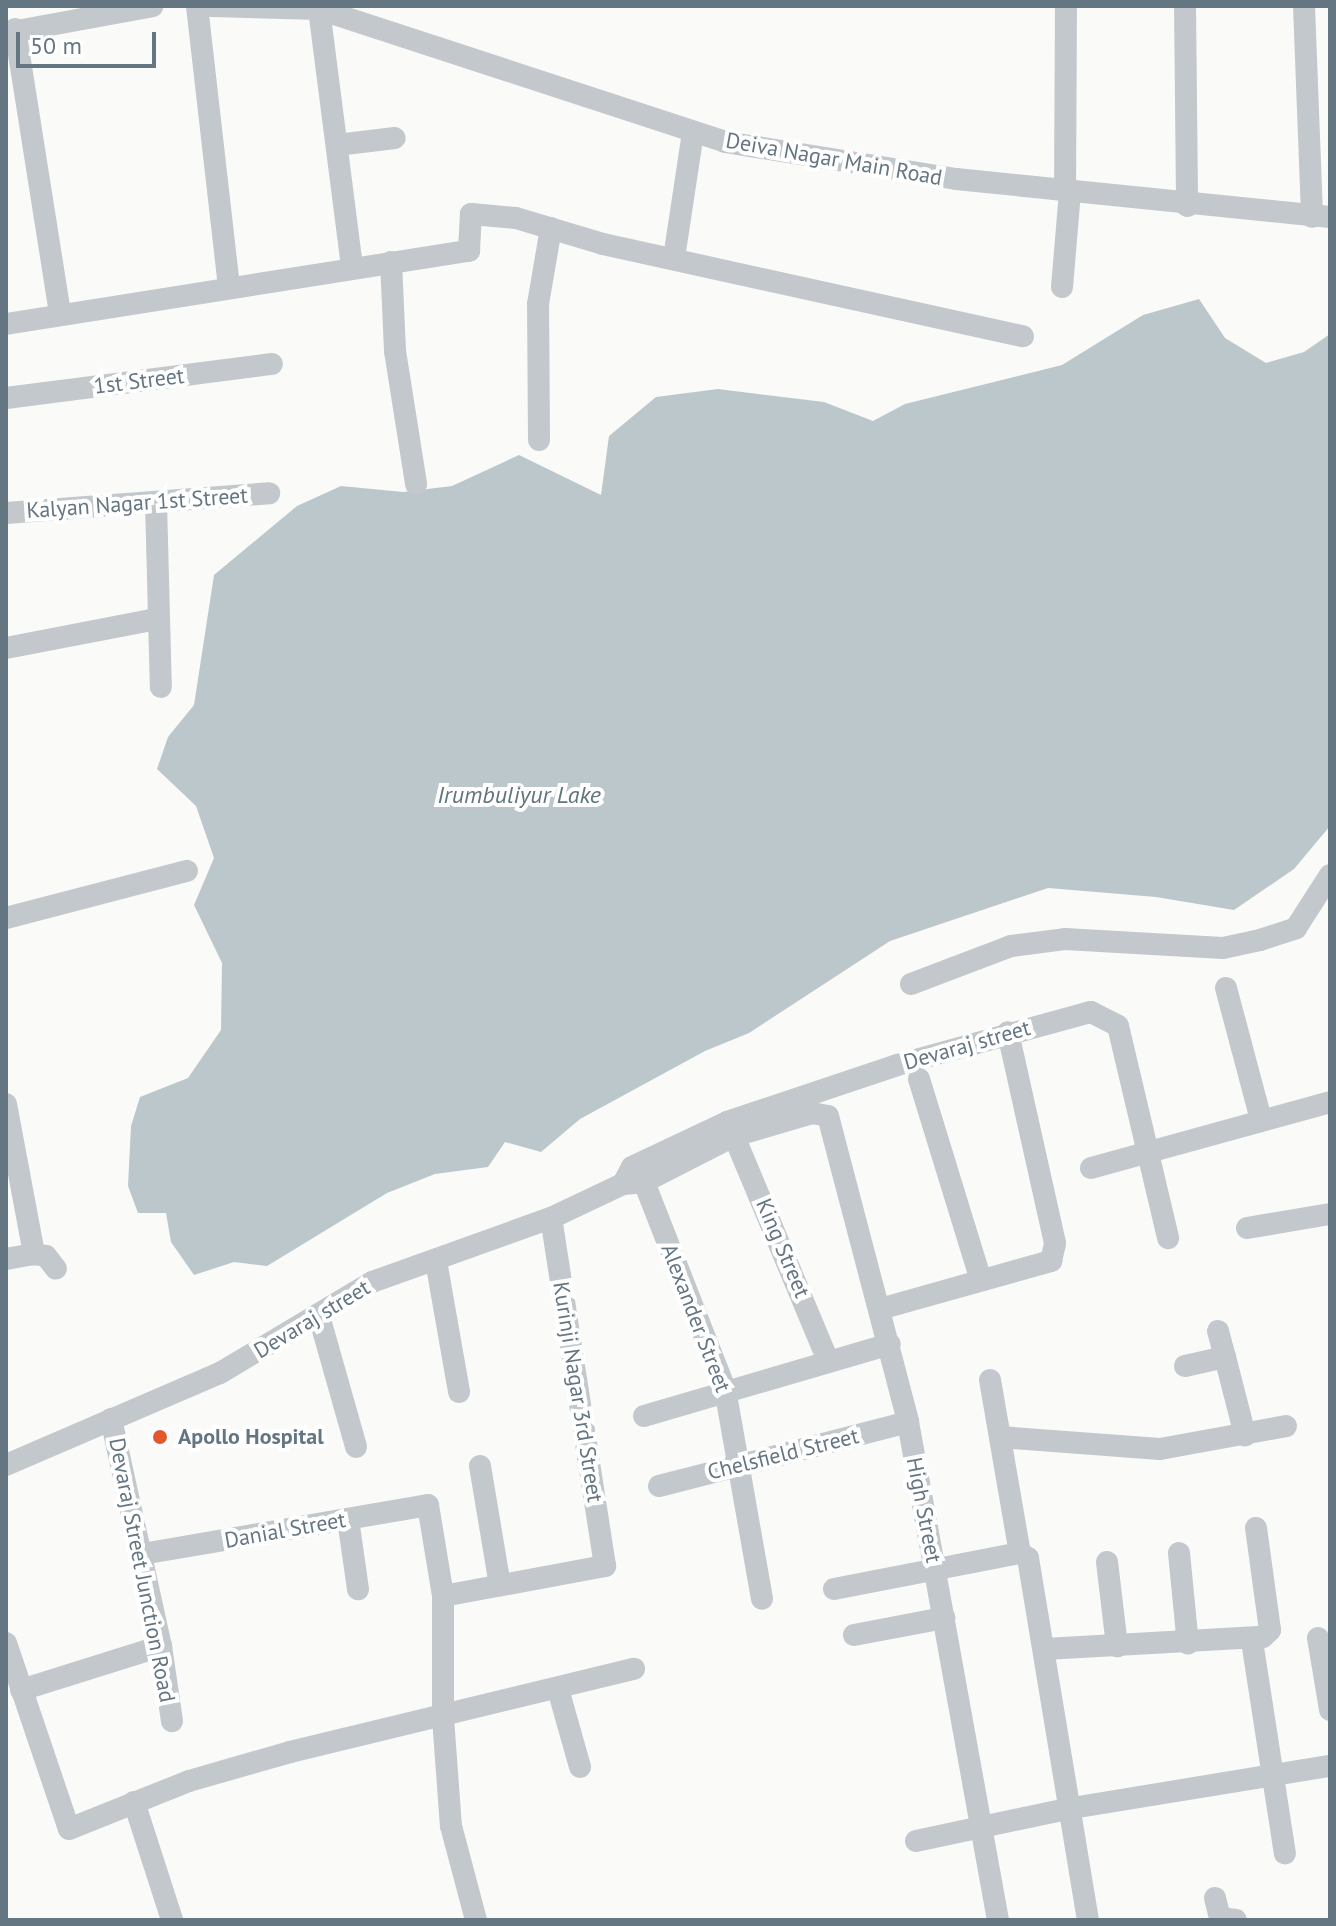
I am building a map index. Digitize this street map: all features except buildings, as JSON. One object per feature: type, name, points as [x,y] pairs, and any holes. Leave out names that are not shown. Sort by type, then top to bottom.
[{"type":"street","points":[[60,313],[10,31],[153,6]]},
{"type":"street","points":[[197,6],[229,287]]},
{"type":"street","name":"Deiva Nagar Main Road","points":[[212,6],[319,9],[693,132],[756,147],[1067,192],[1321,217]]},
{"type":"street","points":[[1062,287],[1067,192],[1066,6]]},
{"type":"street","points":[[1185,6],[1187,206]]},
{"type":"street","points":[[1304,6],[1321,217]]},
{"type":"street","points":[[319,9],[352,268]]},
{"type":"street","points":[[674,258],[693,132]]},
{"type":"street","points":[[337,145],[395,138]]},
{"type":"street","points":[[6,324],[60,313],[469,251],[471,214],[551,228],[1023,336]]},
{"type":"street","points":[[539,440],[538,304],[551,228]]},
{"type":"street","points":[[391,262],[395,351],[416,484]]},
{"type":"street","name":"1st Street","points":[[6,398],[272,364]]},
{"type":"street","name":"Kalyan Nagar 1st Street","points":[[6,513],[269,493]]},
{"type":"street","points":[[156,502],[161,687]]},
{"type":"street","points":[[6,648],[157,619]]},
{"type":"street","points":[[6,918],[187,871]]},
{"type":"street","points":[[911,984],[1011,946],[1065,939],[1223,948],[1260,940],[1296,928],[1330,875]]},
{"type":"street","points":[[1226,988],[1261,1120]]},
{"type":"street","name":"Devaraj street","points":[[634,1183],[632,1167],[727,1122],[1008,1032],[1091,1012],[1118,1026],[1168,1238]]},
{"type":"street","points":[[880,1309],[1051,1261],[1054,1254],[1008,1032]]},
{"type":"street","points":[[919,1079],[981,1280]]},
{"type":"street","points":[[1091,1168],[1330,1102]]},
{"type":"street","points":[[6,1104],[34,1254]]},
{"type":"street","name":"Devaraj street","points":[[6,1465],[220,1373],[372,1282],[551,1218],[734,1136],[818,1112]]},
{"type":"street","name":"High Street","points":[[818,1112],[832,1124],[908,1422],[998,1920]]},
{"type":"street","name":"King Street","points":[[734,1136],[828,1361]]},
{"type":"street","name":"Alexander Street","points":[[634,1183],[725,1389],[740,1465],[750,1555],[762,1599]]},
{"type":"street","points":[[1247,1228],[1330,1214]]},
{"type":"street","name":"Kurinji Nagar 3rd Street","points":[[500,1585],[605,1566],[551,1218]]},
{"type":"street","points":[[6,1259],[34,1254],[46,1256],[56,1269]]},
{"type":"street","points":[[436,1261],[459,1392]]},
{"type":"street","points":[[319,1316],[356,1447]]},
{"type":"street","points":[[1218,1331],[1245,1435]]},
{"type":"street","points":[[644,1416],[725,1389],[890,1344]]},
{"type":"street","points":[[1185,1366],[1225,1357]]},
{"type":"street","points":[[990,1380],[1020,1553],[1031,1565],[1066,1809],[1088,1920]]},
{"type":"street","name":"Devaraj Street Junction Road","points":[[111,1419],[161,1646],[172,1721]]},
{"type":"street","name":"Chelsfield Street","points":[[659,1486],[908,1422]]},
{"type":"street","points":[[1000,1437],[1160,1449],[1286,1426]]},
{"type":"street","points":[[476,1920],[451,1826],[443,1718],[443,1596],[500,1585],[480,1466]]},
{"type":"street","name":"Danial Street","points":[[142,1554],[428,1505],[443,1596]]},
{"type":"street","points":[[348,1519],[358,1589]]},
{"type":"street","points":[[1045,1649],[1252,1641],[1270,1630],[1256,1528]]},
{"type":"street","points":[[834,1589],[1020,1553]]},
{"type":"street","points":[[1179,1553],[1188,1644]]},
{"type":"street","points":[[1107,1562],[1117,1646]]},
{"type":"street","points":[[854,1635],[944,1618]]},
{"type":"street","points":[[1318,1638],[1330,1710]]},
{"type":"street","points":[[1252,1641],[1285,1853]]},
{"type":"street","points":[[6,1643],[69,1829],[134,1802],[290,1752],[443,1718],[634,1669]]},
{"type":"street","points":[[21,1690],[161,1646]]},
{"type":"street","points":[[558,1689],[580,1767]]},
{"type":"street","points":[[916,1841],[1066,1809],[1330,1766]]},
{"type":"street","points":[[134,1802],[172,1920]]},
{"type":"street","points":[[1215,1898],[1220,1918],[1236,1920]]},
{"type":"water","name":"Irumbuliyur Lake","points":[[1199,299],[1225,338],[1266,363],[1304,352],[1330,334],[1330,826],[1294,869],[1234,910],[1156,897],[1048,888],[890,941],[749,1033],[705,1051],[580,1119],[541,1152],[505,1142],[488,1167],[435,1174],[387,1193],[267,1266],[234,1262],[194,1275],[171,1242],[166,1213],[138,1213],[128,1186],[131,1126],[140,1097],[188,1078],[221,1030],[222,963],[194,905],[214,858],[196,806],[157,769],[168,737],[194,705],[214,575],[297,506],[341,486],[403,492],[452,486],[519,455],[601,495],[609,436],[656,397],[718,389],[824,402],[873,421],[905,404],[1062,365],[1143,315]]},
{"type":"place","name":"Apollo Hospital","points":[[160,1437]]}]
